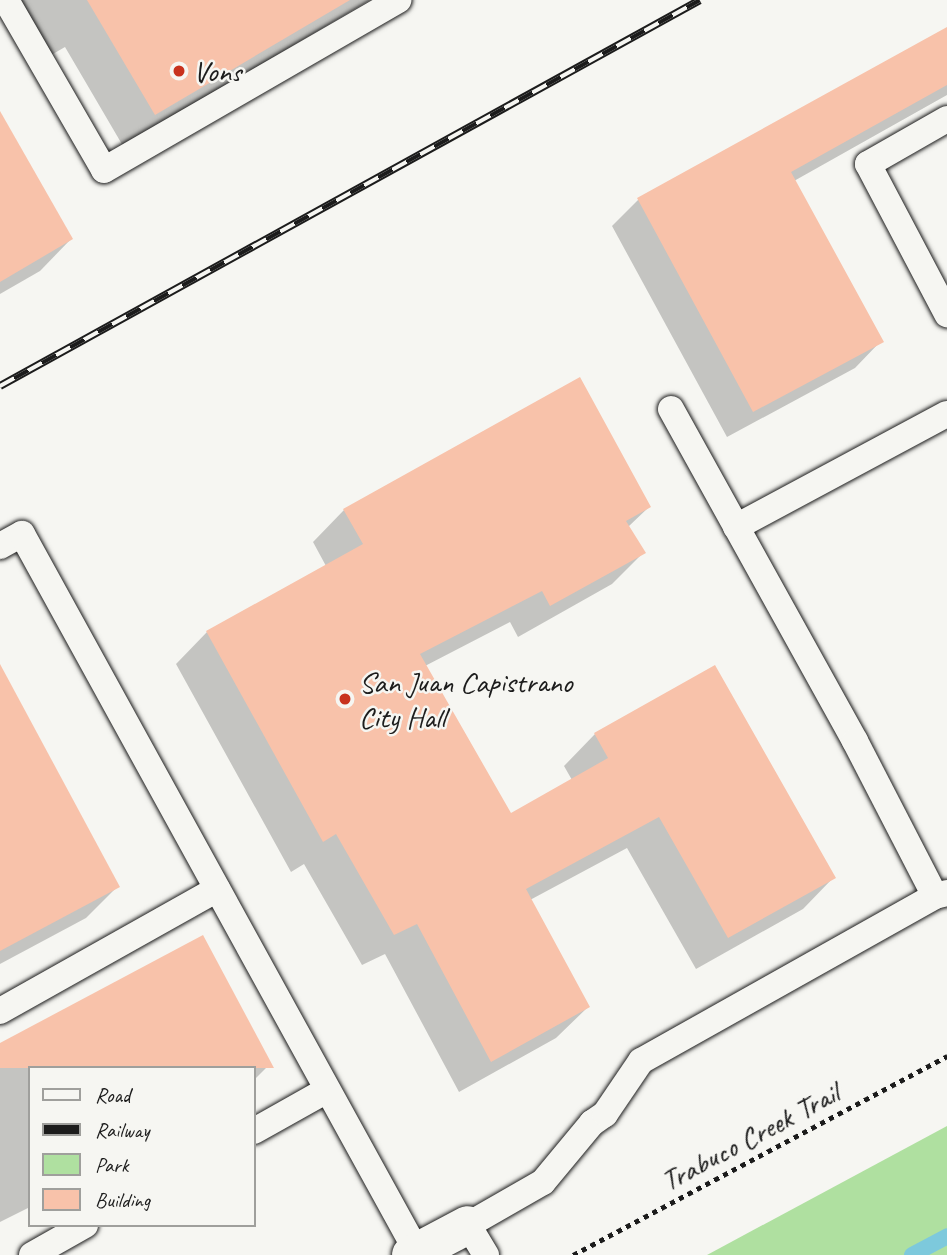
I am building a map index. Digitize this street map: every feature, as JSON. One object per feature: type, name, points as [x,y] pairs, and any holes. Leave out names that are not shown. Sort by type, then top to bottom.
[{"type":"street","points":[[414,1254],[477,1240]]},
{"type":"lane","points":[[7,13],[104,170],[399,0]]},
{"type":"lane","points":[[947,119],[868,164],[947,314]]},
{"type":"lane","points":[[477,1240],[542,1182],[592,1124],[605,1114],[640,1061],[941,895],[671,409]]},
{"type":"lane","points":[[736,527],[947,414]]},
{"type":"lane","points":[[0,546],[22,534],[414,1254]]},
{"type":"lane","points":[[0,1011],[217,889]]},
{"type":"lane","points":[[256,1130],[327,1090]]},
{"type":"lane","points":[[32,1255],[81,1227]]},
{"type":"path","name":"Trabuco Creek Trail","points":[[573,1255],[947,1056]]},
{"type":"green space","points":[[947,1126],[947,1255],[707,1255]]},
{"type":"building","name":"Vons","points":[[87,0],[350,0],[155,115]]},
{"type":"building","points":[[947,27],[947,85],[791,172],[884,342],[753,412],[637,198]]},
{"type":"building","points":[[0,111],[73,239],[0,282]]},
{"type":"building","name":"San Juan Capistrano City Hall","points":[[580,377],[651,507],[626,521],[646,553],[550,606],[542,591],[420,654],[511,813],[608,758],[594,733],[715,665],[836,878],[728,938],[659,817],[526,889],[590,1007],[491,1062],[417,924],[394,935],[336,834],[323,842],[206,631],[363,544],[343,509]]},
{"type":"building","points":[[0,664],[120,887],[0,951]]},
{"type":"building","points":[[203,935],[274,1068],[0,1068],[0,1043]]},
{"type":"waterway","points":[[912,1255],[947,1236]]},
{"type":"railway","points":[[0,386],[700,0]]},
{"type":"place","name":"Vons","points":[[179,71]]},
{"type":"place","name":"San Juan Capistrano City Hall","points":[[345,699]]}]
